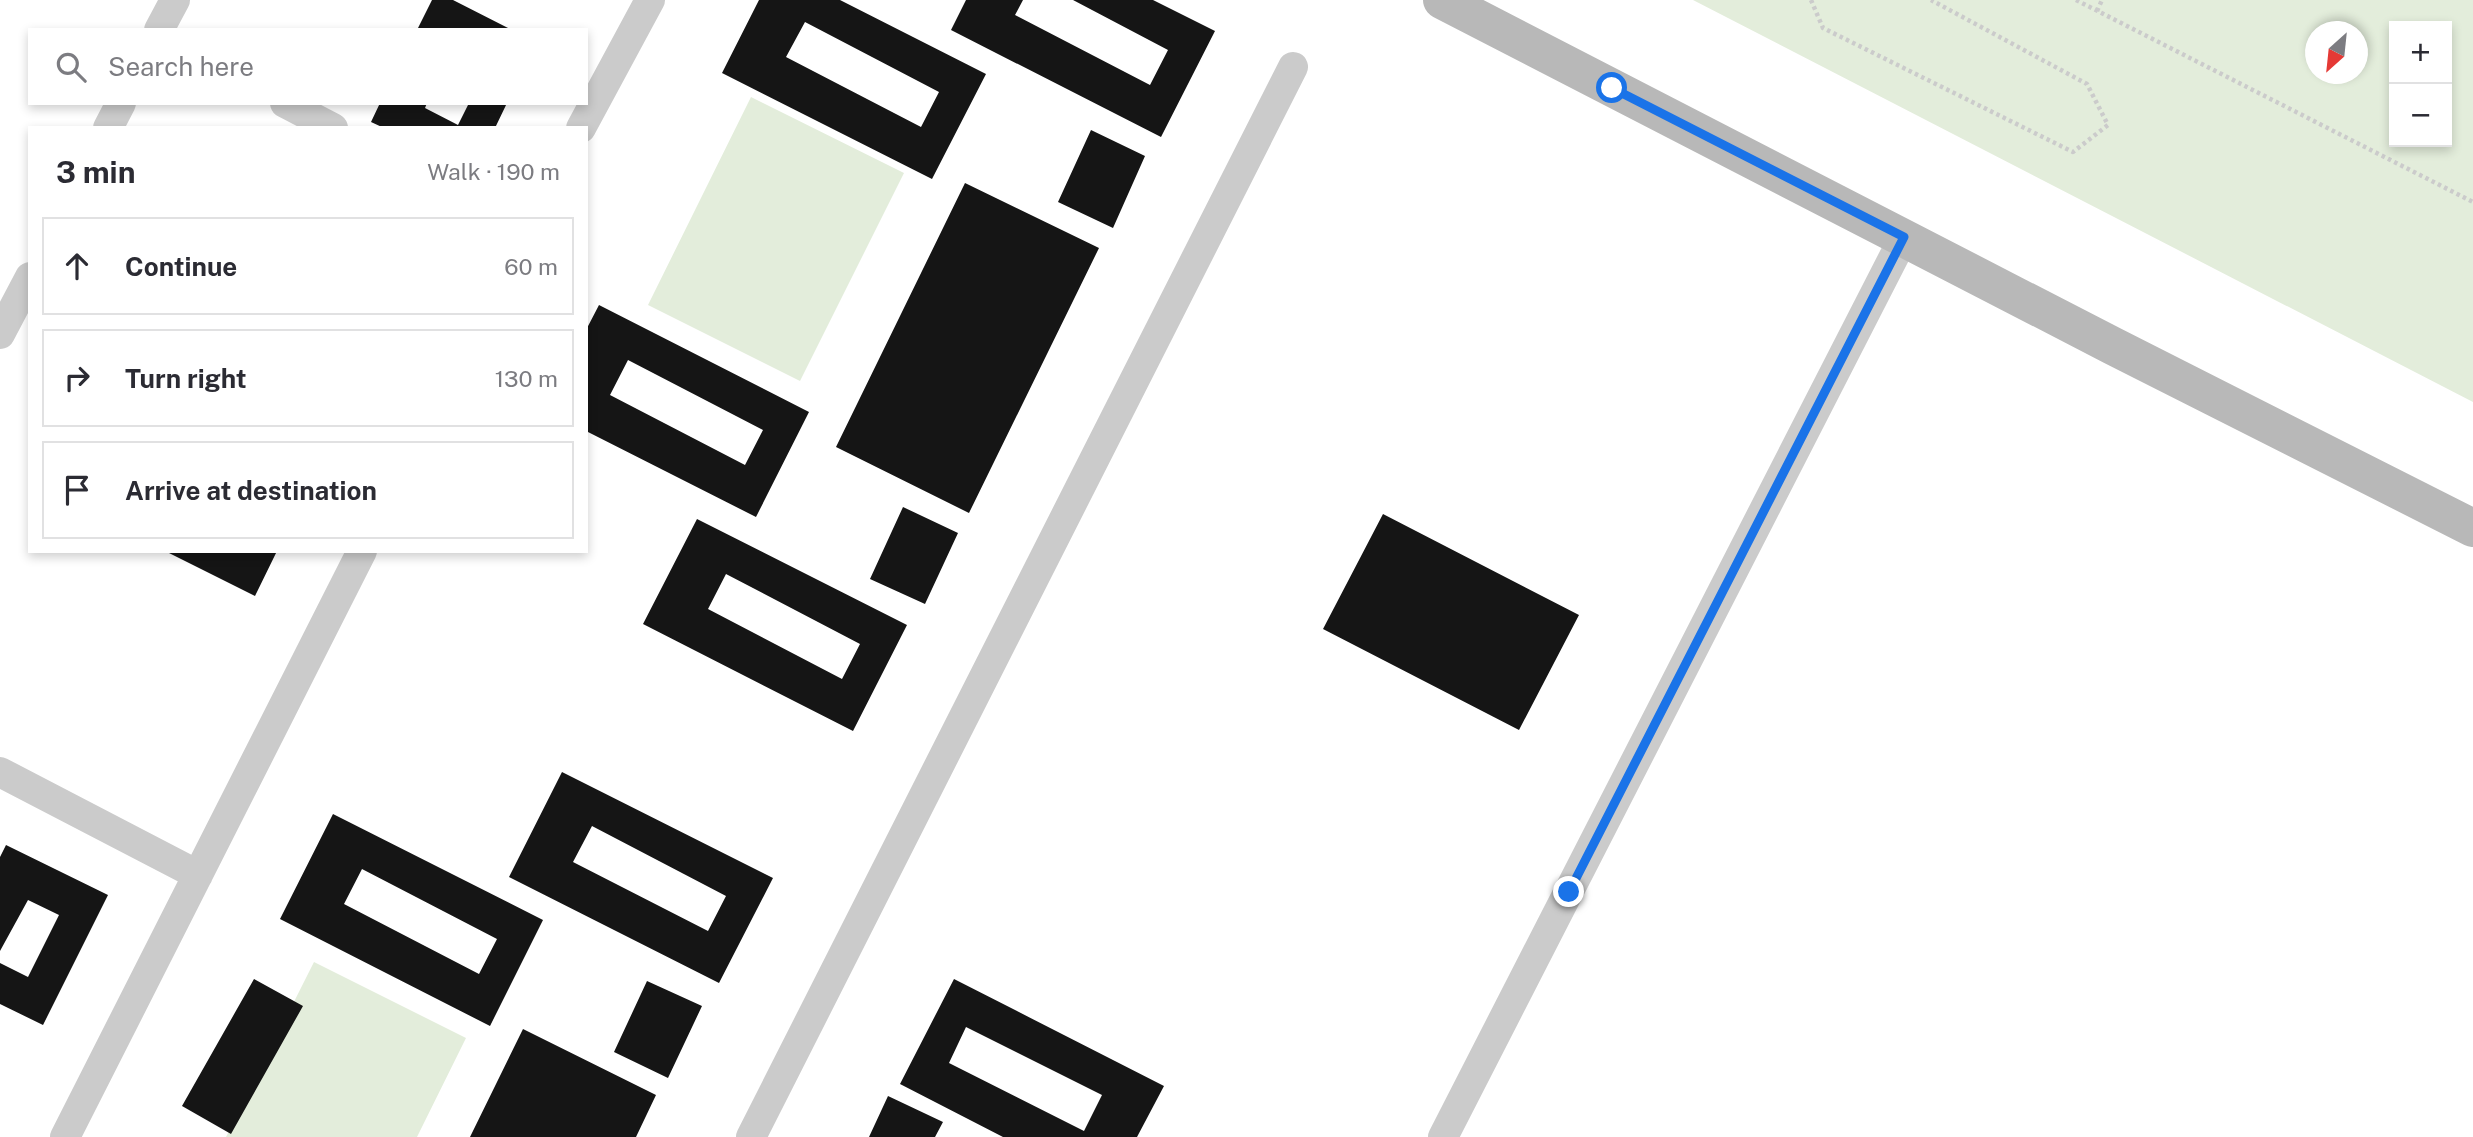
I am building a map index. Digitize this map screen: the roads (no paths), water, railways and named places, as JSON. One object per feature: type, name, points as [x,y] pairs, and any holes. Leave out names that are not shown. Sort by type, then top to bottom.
[{"type":"street","points":[[160,28],[175,0]]},
{"type":"street","points":[[582,126],[650,0]]},
{"type":"street","points":[[1442,0],[2150,365],[2473,528]]},
{"type":"street","points":[[751,1137],[1293,67]]},
{"type":"street","points":[[109,126],[120,105]]},
{"type":"street","points":[[289,105],[328,126]]},
{"type":"street","points":[[1443,1137],[1904,237]]},
{"type":"street","points":[[0,334],[28,282]]},
{"type":"street","points":[[65,1137],[361,553]]},
{"type":"street","points":[[0,772],[198,875]]}]
